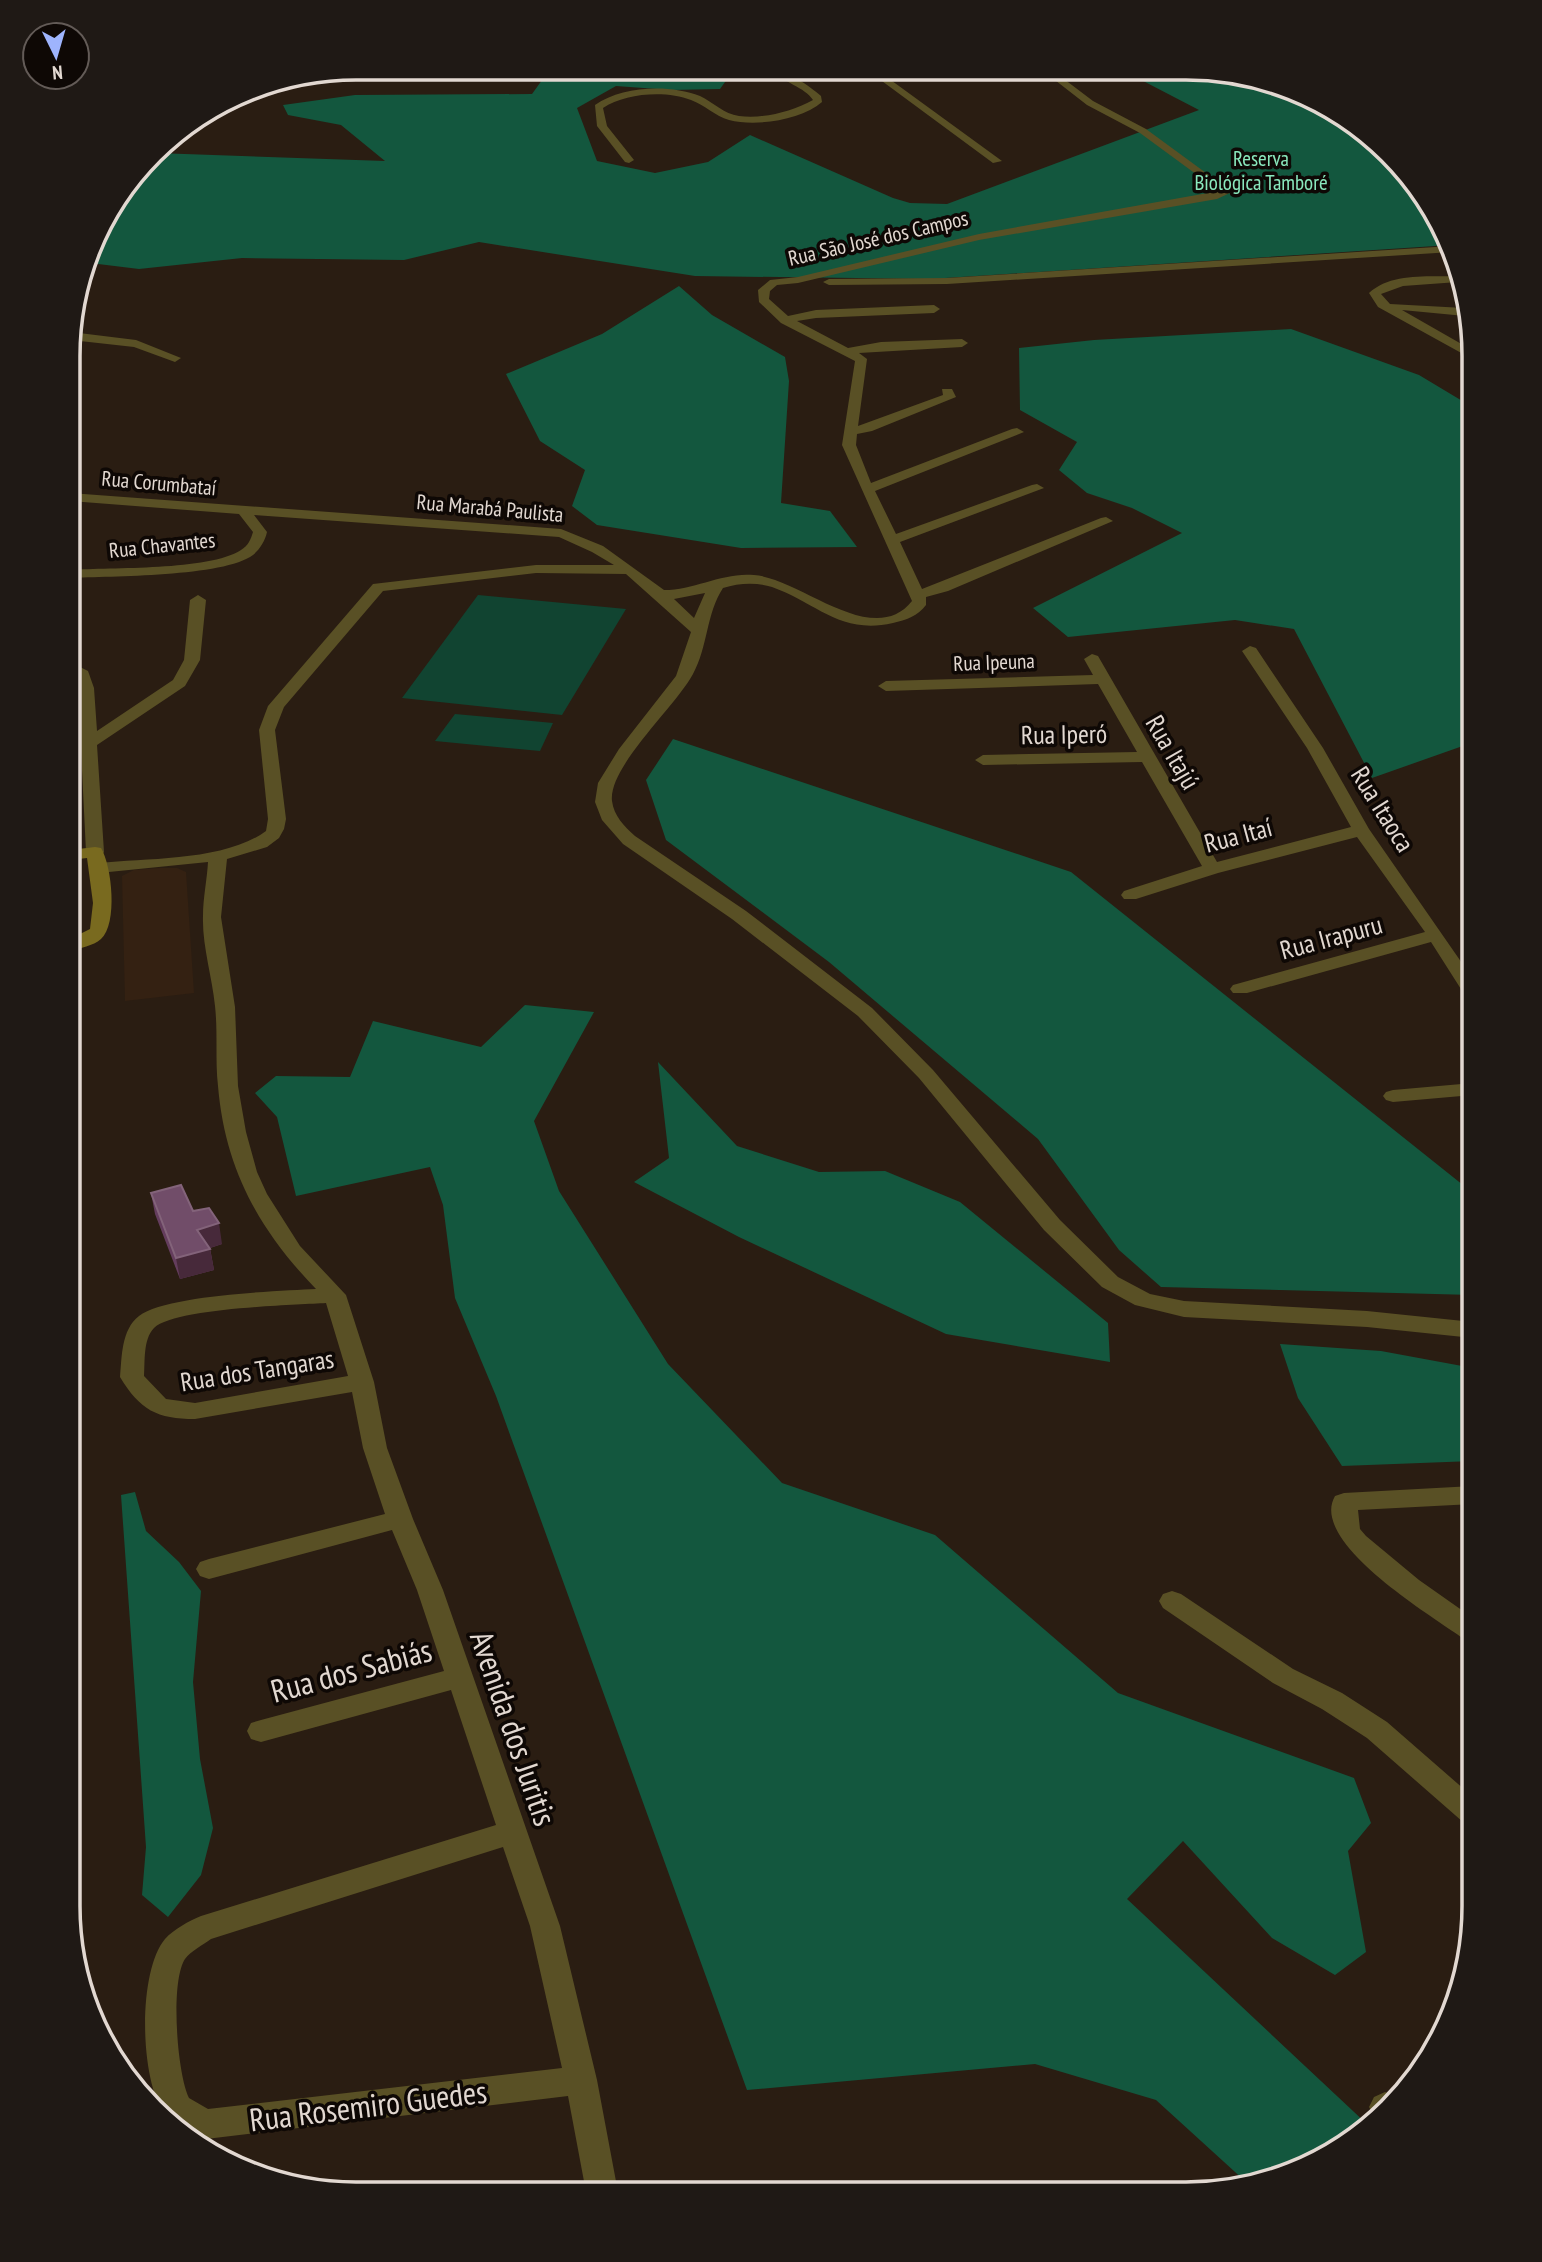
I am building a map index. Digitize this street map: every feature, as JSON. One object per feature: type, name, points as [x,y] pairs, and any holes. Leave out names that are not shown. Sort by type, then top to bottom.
[{"type":"street","points":[[629,160],[603,126],[598,107],[603,102],[632,95],[671,93],[698,99],[723,115],[746,119],[797,112],[817,102],[818,98],[814,93],[786,80]]},
{"type":"street","points":[[885,80],[997,161]]},
{"type":"street","name":"Rua São José dos Campos","points":[[849,351],[785,320],[763,300],[764,290],[774,282],[798,280],[979,237],[1227,192],[1143,131],[1090,103],[1059,80]]},
{"type":"street","points":[[774,282],[947,281],[1439,250]]},
{"type":"street","points":[[1450,280],[1406,283],[1379,289],[1374,293],[1382,304],[1462,349]]},
{"type":"street","points":[[1382,304],[1458,313]]},
{"type":"street","points":[[785,320],[816,314],[934,309]]},
{"type":"street","points":[[1409,320],[1458,315]]},
{"type":"street","points":[[81,337],[136,344],[175,358]]},
{"type":"street","points":[[849,351],[881,346],[962,343]]},
{"type":"street","points":[[660,595],[691,594],[741,579],[765,581],[840,618],[859,623],[879,623],[903,615],[918,606],[918,595],[849,446],[861,359],[849,351]]},
{"type":"street","points":[[852,431],[950,397],[947,392]]},
{"type":"street","points":[[855,414],[871,419],[892,419]]},
{"type":"street","points":[[867,489],[1017,432]]},
{"type":"street","points":[[891,540],[1037,488]]},
{"type":"street","name":"Rua Corumbataí","points":[[80,498],[244,512]]},
{"type":"street","name":"Rua Marabá Paulista","points":[[244,512],[561,533],[589,542],[660,595],[699,632]]},
{"type":"street","name":"Rua Chavantes","points":[[80,573],[179,567],[233,558],[252,548],[260,532],[244,512]]},
{"type":"street","points":[[918,595],[943,588],[1106,521]]},
{"type":"street","points":[[80,857],[97,860],[218,856],[271,836],[276,828],[267,730],[270,717],[276,706],[378,587],[536,569],[626,570]]},
{"type":"street","points":[[717,586],[709,599],[684,676],[610,774],[603,794],[605,810],[613,825],[629,840],[806,964],[865,1012],[926,1074],[1036,1207],[1110,1282],[1143,1300],[1184,1309],[1367,1319],[1462,1329]]},
{"type":"street","points":[[80,756],[179,683],[192,660],[198,600]]},
{"type":"street","name":"Rua Itaoca","points":[[1250,651],[1315,748],[1361,830],[1462,975]]},
{"type":"street","name":"Rua Itajú","points":[[1092,659],[1212,869]]},
{"type":"street","points":[[80,671],[85,680],[88,752],[102,913],[99,930],[92,937],[80,941]]},
{"type":"street","name":"Rua Ipeuna","points":[[886,686],[1103,679]]},
{"type":"street","name":"Rua Iperó","points":[[982,760],[1146,757]]},
{"type":"street","name":"Rua Itaí","points":[[1130,895],[1212,869],[1361,830]]},
{"type":"street","points":[[218,856],[212,917],[225,1007],[228,1086],[235,1132],[246,1172],[256,1194],[292,1251],[335,1295]]},
{"type":"street","name":"Rua Irapuru","points":[[1240,989],[1436,935]]},
{"type":"street","points":[[1393,1096],[1462,1090]]},
{"type":"street","name":"Avenida dos Juritis","points":[[335,1295],[362,1382],[375,1448],[400,1519],[430,1590],[545,1926],[581,2080],[600,2182]]},
{"type":"street","name":"Rua dos Tangaras","points":[[335,1295],[213,1304],[148,1319],[139,1330],[132,1377],[155,1406],[173,1411],[195,1411],[362,1382]]},
{"type":"street","points":[[1462,1496],[1344,1502],[1348,1531],[1357,1543],[1462,1624]]},
{"type":"street","points":[[209,1569],[400,1519]]},
{"type":"street","points":[[1172,1601],[1283,1676],[1332,1701],[1377,1730],[1462,1804]]},
{"type":"street","name":"Rua dos Sabiás","points":[[261,1731],[460,1677]]},
{"type":"street","name":"Rua Rosemiro Guedes","points":[[512,1832],[201,1929],[175,1949],[166,1967],[162,1984],[162,2045],[172,2095],[179,2109],[206,2124],[581,2080]]},
{"type":"shaded area","points":[[177,868],[186,872],[194,993],[125,1001],[122,876],[134,870]]},
{"type":"green space","name":"Reserva Biológica Tamboré","points":[[542,80],[726,80],[720,89],[671,90],[616,86],[577,108],[597,161],[655,173],[708,162],[750,135],[893,198],[910,203],[947,204],[1199,110],[1141,80],[1203,81],[1239,86],[1274,95],[1307,109],[1339,127],[1367,149],[1381,161],[1415,203],[1438,246],[930,279],[695,276],[479,242],[404,260],[242,258],[139,269],[97,264],[127,203],[170,153],[385,161],[341,125],[288,115],[283,105],[355,95],[532,94]]},
{"type":"green space","points":[[679,286],[712,315],[785,357],[789,381],[781,503],[830,511],[857,547],[741,548],[597,525],[572,506],[585,470],[540,441],[506,374],[602,334]]},
{"type":"green space","points":[[1291,329],[1419,375],[1462,401],[1462,746],[1372,778],[1294,629],[1235,620],[1068,637],[1033,608],[1182,533],[1132,508],[1087,493],[1059,470],[1077,442],[1020,410],[1019,348],[1094,340]]},
{"type":"green space","points":[[478,595],[626,609],[562,715],[402,698]]},
{"type":"green space","points":[[455,714],[553,723],[540,751],[435,741]]},
{"type":"green space","points":[[673,739],[1071,872],[1462,1184],[1462,1295],[1161,1287],[1119,1250],[1038,1139],[829,962],[666,840],[646,780]]},
{"type":"green space","points":[[525,1005],[594,1012],[534,1121],[559,1191],[668,1364],[782,1483],[935,1535],[1118,1693],[1354,1778],[1371,1823],[1348,1851],[1366,1952],[1335,1975],[1272,1938],[1183,1841],[1127,1899],[1361,2118],[1339,2135],[1307,2153],[1274,2167],[1239,2176],[1156,2100],[1035,2064],[747,2090],[496,1396],[455,1298],[443,1205],[430,1167],[296,1196],[277,1117],[255,1093],[276,1076],[350,1077],[373,1021],[481,1047]]},
{"type":"green space","points":[[658,1062],[737,1146],[819,1172],[885,1171],[960,1202],[1108,1323],[1110,1362],[946,1334],[739,1237],[634,1182],[669,1158]]},
{"type":"green space","points":[[1280,1344],[1381,1351],[1462,1366],[1462,1461],[1342,1466],[1298,1398]]},
{"type":"green space","points":[[135,1492],[146,1531],[179,1562],[201,1591],[193,1682],[200,1759],[213,1828],[201,1875],[168,1917],[142,1895],[146,1847],[121,1495]]},
{"type":"building","points":[[181,1185],[193,1211],[209,1208],[219,1223],[197,1230],[210,1249],[176,1258],[151,1193]]}]
